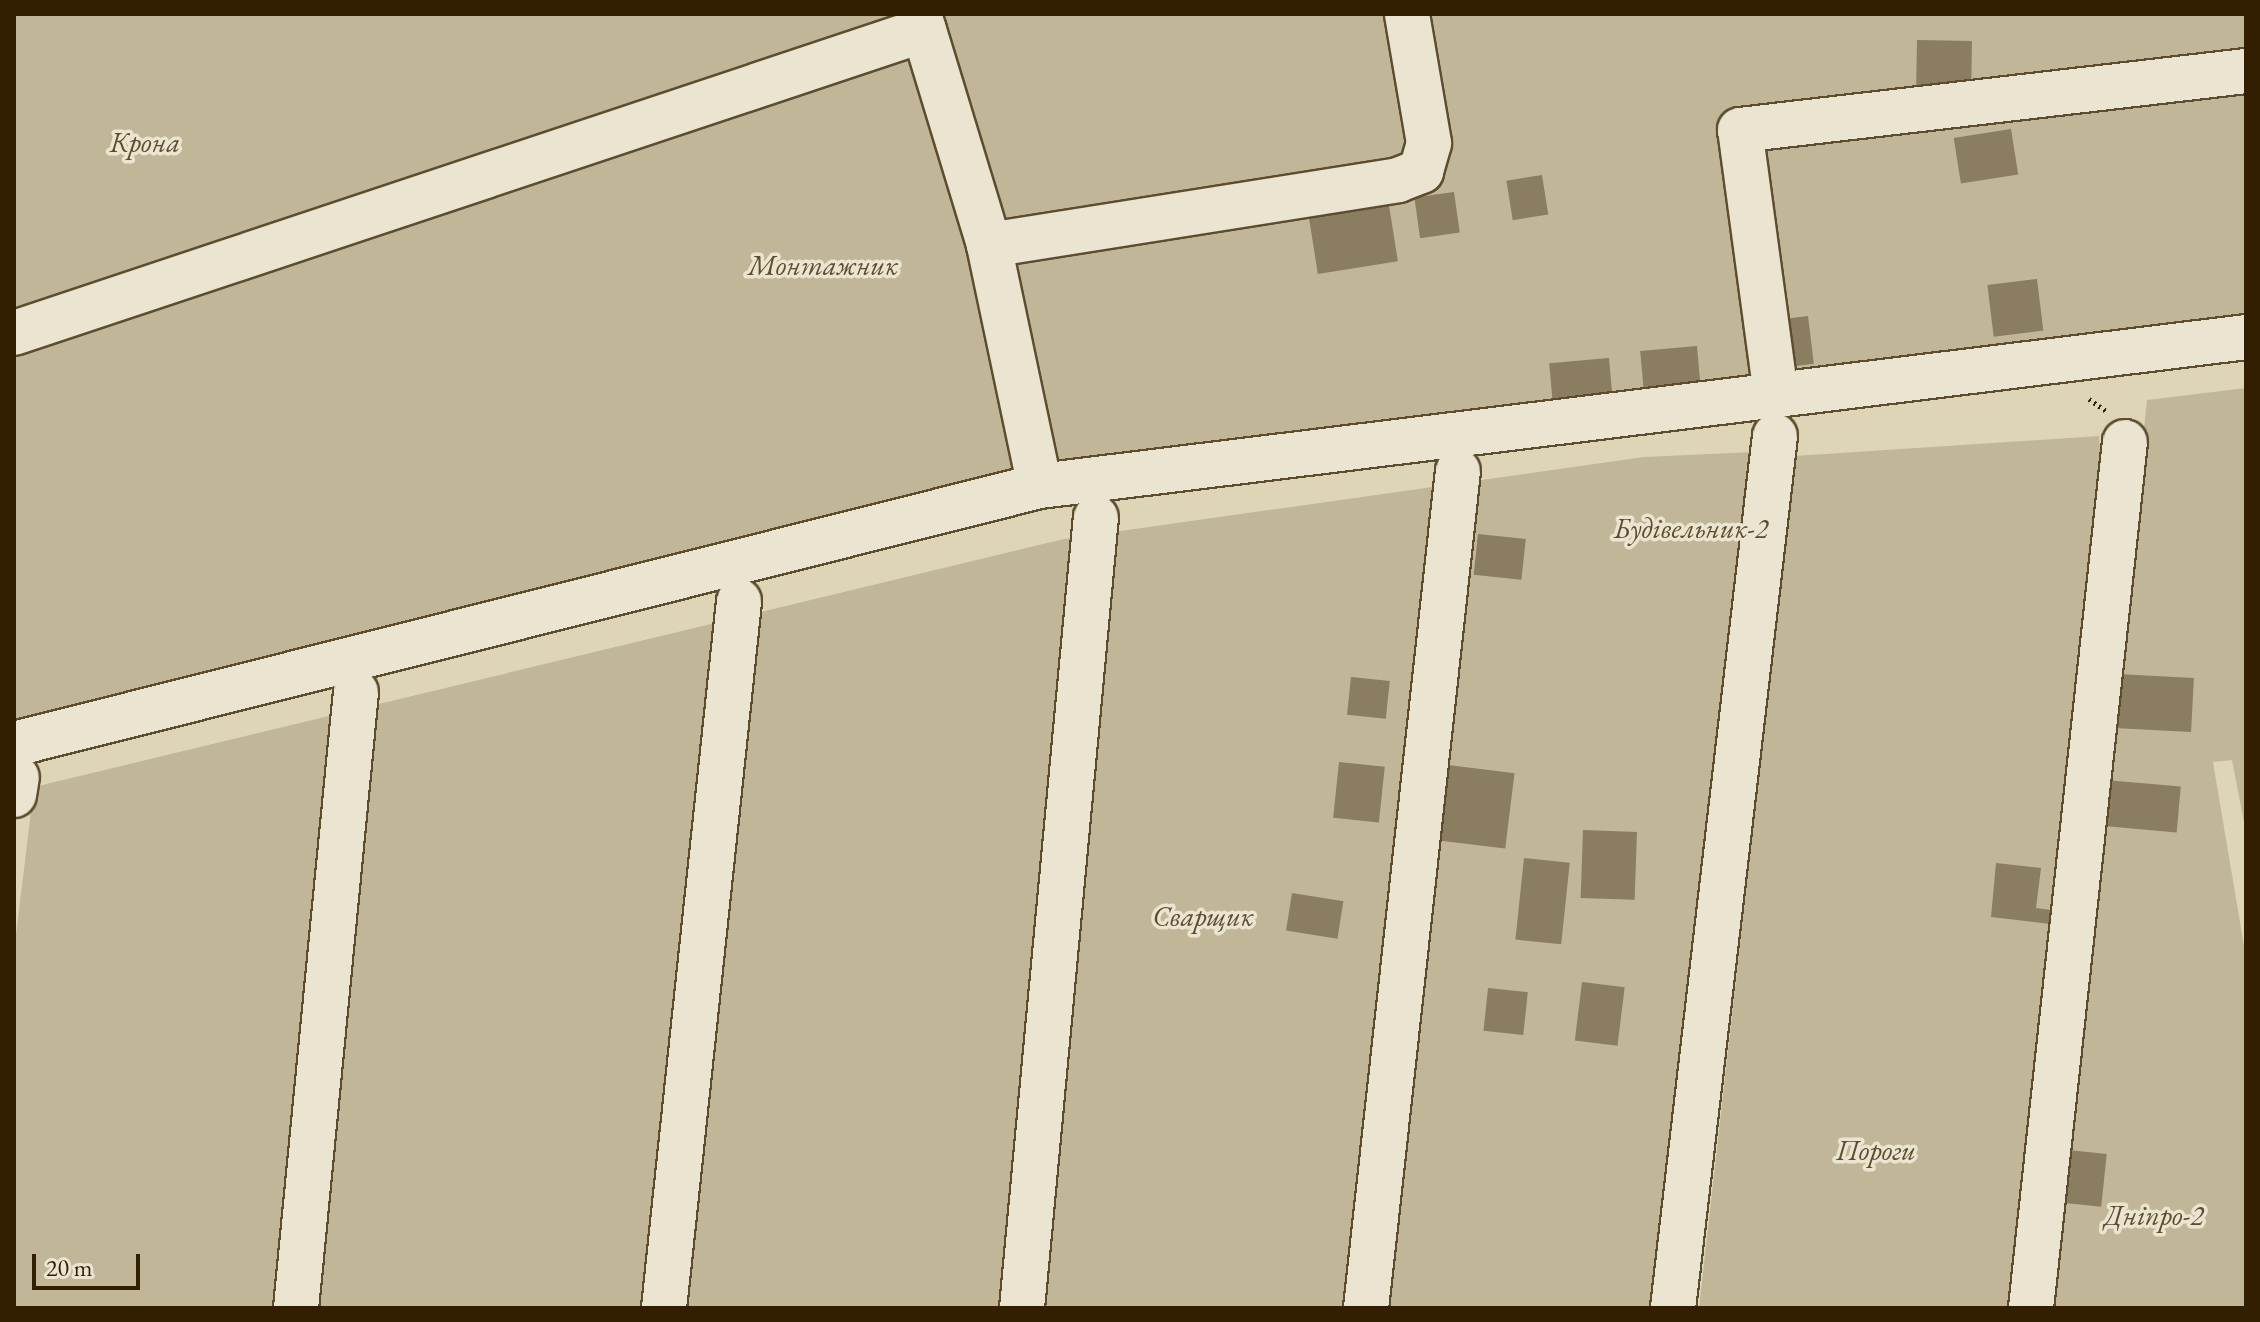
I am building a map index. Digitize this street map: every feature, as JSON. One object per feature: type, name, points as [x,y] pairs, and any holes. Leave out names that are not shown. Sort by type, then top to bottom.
[{"type":"street","points":[[989,245],[1398,180],[1421,171],[1429,143],[1407,14]]},
{"type":"street","points":[[14,333],[922,22],[989,245],[1040,486]]},
{"type":"street","points":[[1673,1308],[1775,416],[1740,130],[2246,71]]},
{"type":"street","points":[[15,772],[1040,486],[1775,416],[2246,337]]},
{"type":"street","points":[[2031,1308],[2125,442]]},
{"type":"street","points":[[1366,1308],[1458,471]]},
{"type":"street","points":[[1022,1308],[1096,517]]},
{"type":"street","points":[[664,1308],[739,601]]},
{"type":"street","points":[[296,1308],[356,692]]},
{"type":"green space","name":"Монтажник","points":[[14,14],[2246,14],[2246,319],[1398,436],[14,721],[14,357],[590,159],[14,318]]},
{"type":"green space","name":"Дніпро-2","points":[[2246,388],[2246,833],[2232,760],[2213,762],[2246,958],[2246,1308],[2052,1308],[2147,400]]},
{"type":"green space","name":"Пороги","points":[[2099,436],[2103,492],[2017,1308],[1699,1308],[1795,456]]},
{"type":"green space","name":"Сварщик","points":[[1753,452],[1665,1308],[14,1308],[14,951],[34,787],[1064,539],[1644,457]]},
{"type":"building","points":[[1917,40],[1972,41],[1971,86],[1916,85]]},
{"type":"building","points":[[2011,129],[2018,174],[1961,184],[1954,138]]},
{"type":"building","points":[[1542,175],[1548,215],[1513,220],[1506,181]]},
{"type":"building","points":[[1454,192],[1460,233],[1420,238],[1414,198]]},
{"type":"building","points":[[1388,199],[1398,261],[1318,274],[1308,212]]},
{"type":"building","points":[[2037,279],[2043,331],[1994,337],[1987,285]]},
{"type":"building","points":[[1808,316],[1814,364],[1777,368],[1771,321]]},
{"type":"building","points":[[1697,346],[1701,388],[1644,393],[1640,351]]},
{"type":"building","points":[[1609,358],[1613,402],[1553,407],[1549,363]]},
{"type":"building","points":[[1478,534],[1526,539],[1521,580],[1474,575]]},
{"type":"building","points":[[2117,674],[2194,678],[2191,732],[2114,728]]},
{"type":"building","points":[[1351,677],[1390,681],[1386,719],[1347,715]]},
{"type":"building","points":[[1339,762],[1385,767],[1379,823],[1333,818]]},
{"type":"building","points":[[1448,765],[1515,773],[1505,849],[1439,840]]},
{"type":"building","points":[[2105,780],[2181,787],[2177,832],[2101,826]]},
{"type":"building","points":[[1583,830],[1637,832],[1635,900],[1581,898]]},
{"type":"building","points":[[1524,858],[1570,863],[1561,944],[1515,940]]},
{"type":"building","points":[[1996,863],[2041,868],[2036,908],[2051,910],[2050,924],[1991,917]]},
{"type":"building","points":[[1292,893],[1343,901],[1337,939],[1286,931]]},
{"type":"building","points":[[1582,982],[1625,987],[1617,1046],[1575,1041]]},
{"type":"building","points":[[1488,988],[1528,992],[1523,1035],[1484,1031]]},
{"type":"building","points":[[2059,1149],[2107,1154],[2101,1207],[2053,1202]]},
{"type":"park label","name":"Крона","points":[[145,142]]},
{"type":"park label","name":"Будівельник-2","points":[[1691,528]]}]
